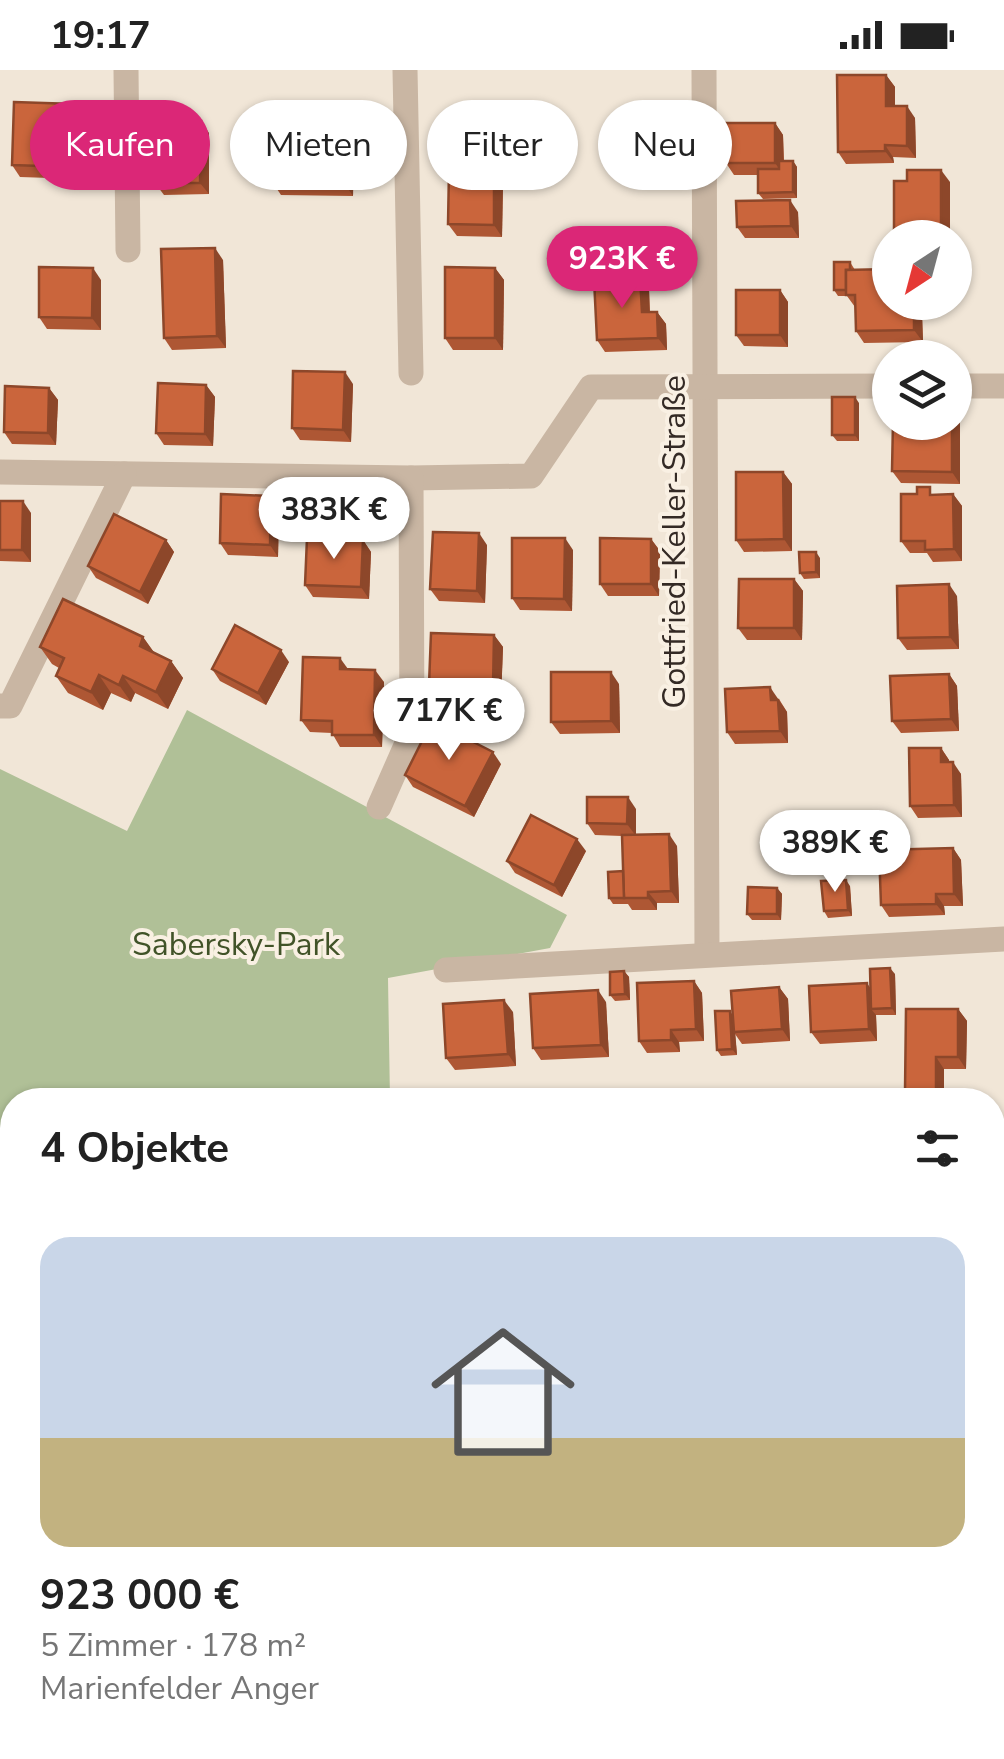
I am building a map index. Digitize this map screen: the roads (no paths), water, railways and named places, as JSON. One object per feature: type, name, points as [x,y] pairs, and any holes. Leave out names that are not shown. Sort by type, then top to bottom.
[{"type":"street","points":[[126,70],[128,250]]},
{"type":"street","points":[[406,70],[411,373]]},
{"type":"street","name":"Gottfried-Keller-Straße","points":[[704,70],[706,954]]},
{"type":"street","points":[[0,472],[532,476],[591,387],[872,386]]},
{"type":"street","points":[[972,386],[1004,386]]},
{"type":"street","points":[[5,706],[124,474]]},
{"type":"street","points":[[378,807],[412,732],[411,478]]},
{"type":"street","points":[[446,970],[1004,939]]},
{"type":"park label","name":"Sabersky-Park","points":[[236,944]]}]
